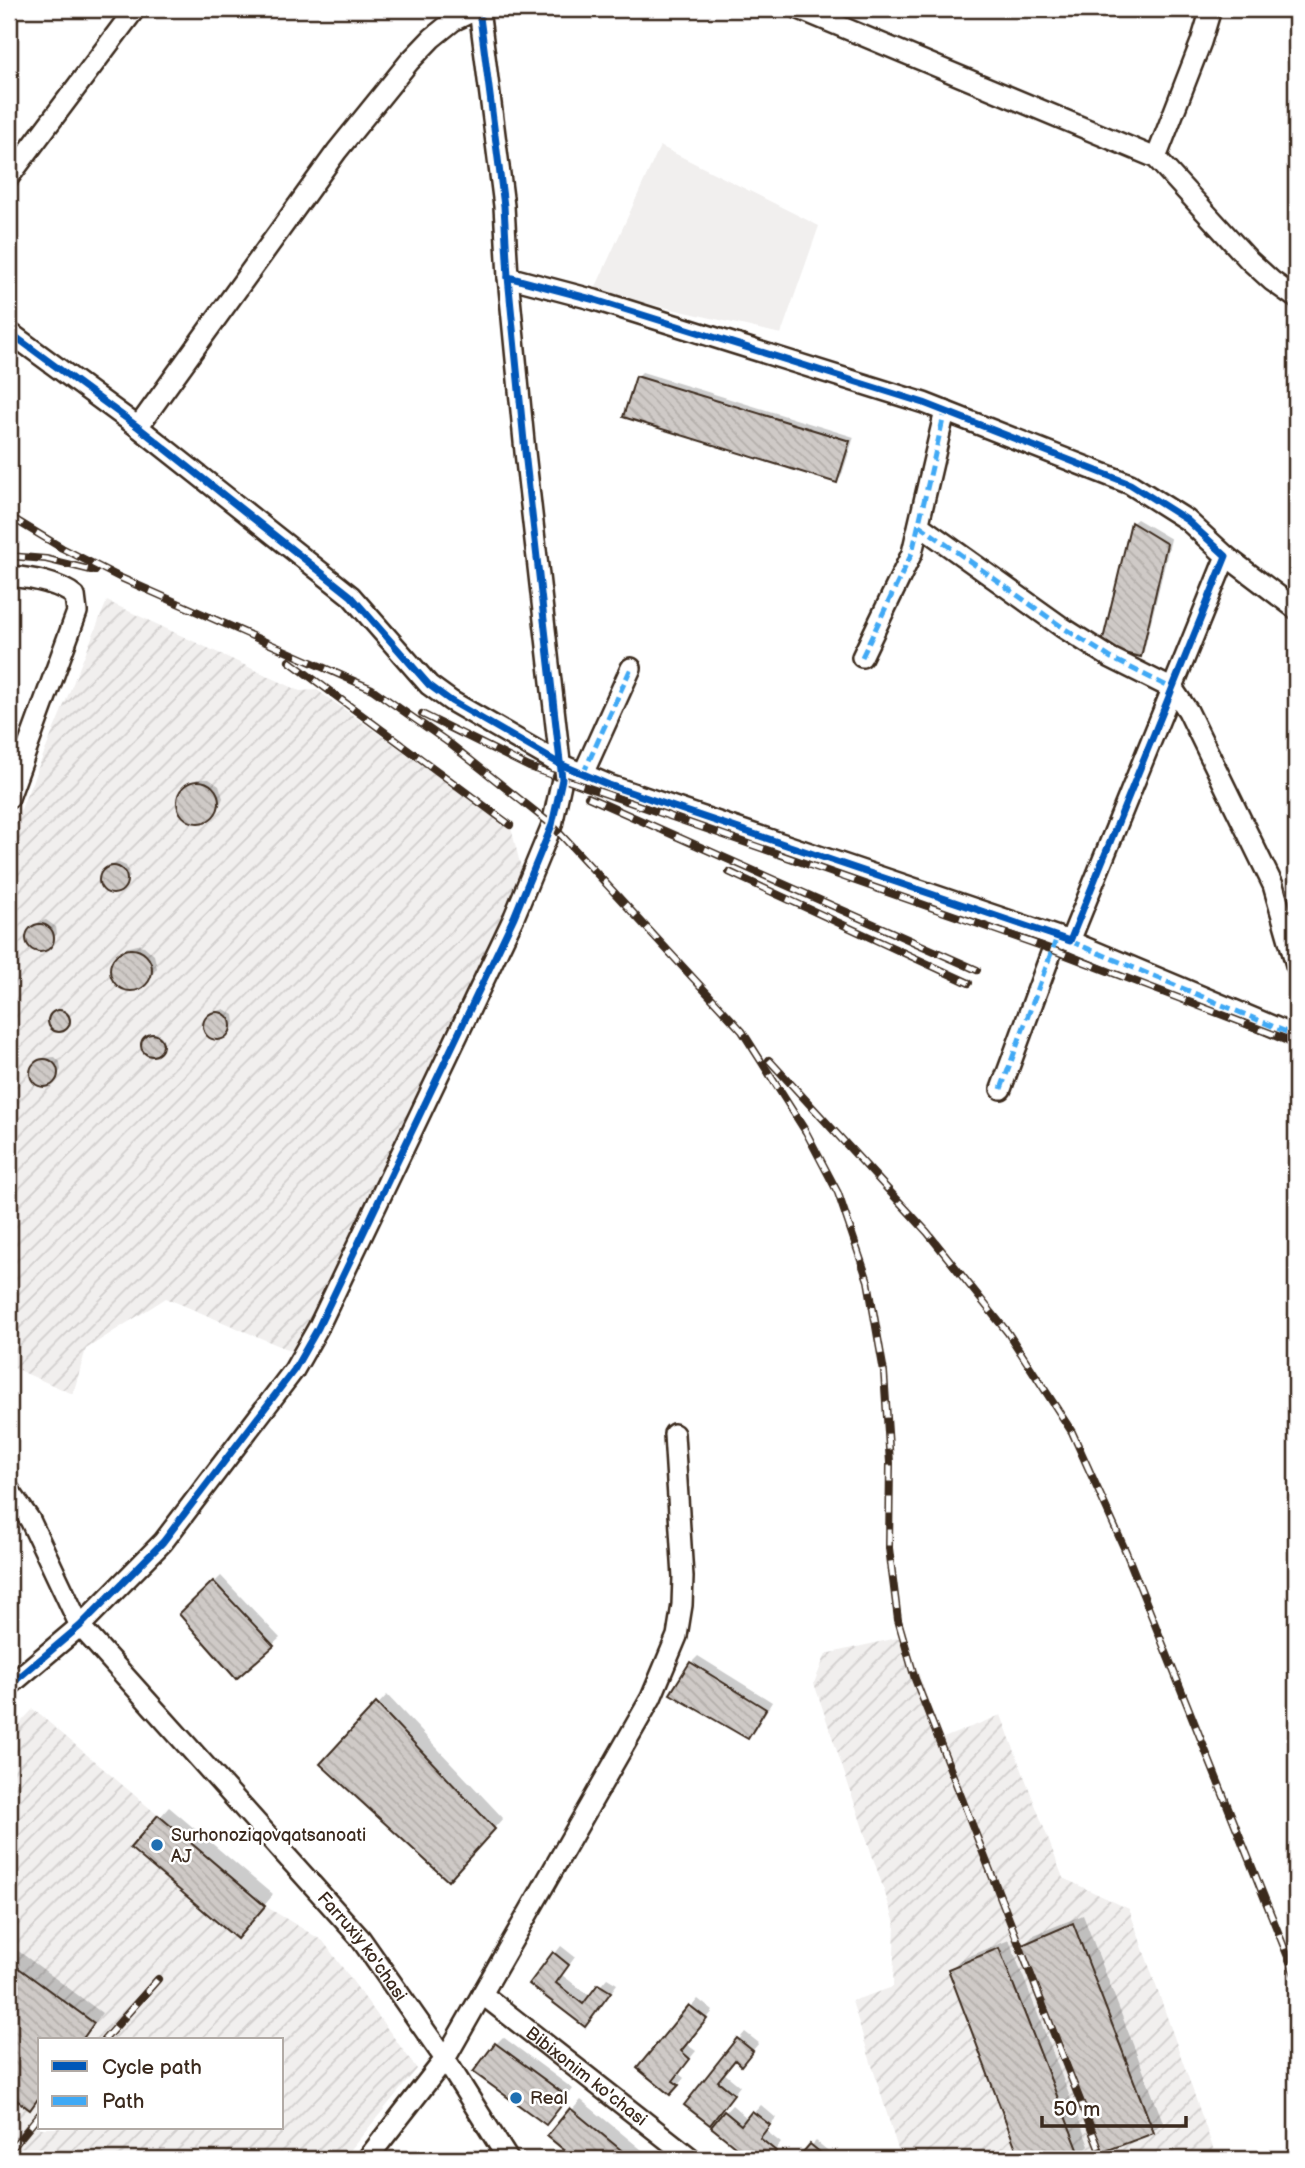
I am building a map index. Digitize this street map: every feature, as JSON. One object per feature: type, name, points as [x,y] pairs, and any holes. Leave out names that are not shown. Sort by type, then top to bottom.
[{"type":"street","points":[[9,177],[135,9]]},
{"type":"street","points":[[9,1686],[80,1626],[163,1542],[294,1370],[318,1328],[514,917],[552,825],[562,779],[508,277],[503,206],[479,9],[453,21],[432,38],[345,141],[138,427]]},
{"type":"street","points":[[799,9],[1156,158],[1249,260],[1296,298]]},
{"type":"street","points":[[1156,158],[1211,9]]},
{"type":"street","points":[[508,277],[608,304],[924,403],[1130,484],[1187,520],[1226,556],[1296,609]]},
{"type":"street","points":[[9,332],[138,427],[351,596],[429,685],[451,701],[560,764],[622,790],[1064,939],[1296,1036]]},
{"type":"street","points":[[862,657],[912,553],[945,411]]},
{"type":"street","points":[[919,525],[1062,627],[1111,658],[1173,690],[1188,711],[1273,885],[1296,965]]},
{"type":"street","points":[[1001,1089],[1173,690],[1226,556]]},
{"type":"street","points":[[9,576],[44,581],[70,592],[75,596],[77,612],[9,798]]},
{"type":"street","points":[[583,774],[631,668]]},
{"type":"street","points":[[367,2159],[445,2059],[650,1698],[677,1636],[683,1577],[674,1434]]},
{"type":"street","name":"Farruxiy ko'chasi","points":[[9,1490],[30,1520],[80,1626],[360,1938],[445,2059],[508,2159]]},
{"type":"street","name":"Bibixonim ko'chasi","points":[[482,1994],[692,2159]]},
{"type":"shaded area","points":[[660,146],[819,226],[781,334],[594,291]]},
{"type":"shaded area","points":[[107,601],[300,691],[317,690],[511,828],[524,879],[296,1353],[166,1298],[86,1349],[73,1394],[9,1366],[9,838]]},
{"type":"shaded area","points":[[906,1636],[941,1739],[1001,1715],[1063,1878],[1129,1909],[1217,2159],[901,2159],[852,2001],[893,1987],[895,1923],[814,1683],[826,1654]]},
{"type":"shaded area","name":"Surhonoziqovqatsanoati AJ","points":[[33,1709],[265,1906],[323,1941],[417,2069],[343,2159],[9,2159],[9,1735]]},
{"type":"building","points":[[636,376],[850,441],[837,483],[623,417]]},
{"type":"building","points":[[1131,522],[1167,544],[1141,657],[1101,648]]},
{"type":"building","points":[[198,781],[213,787],[219,802],[213,817],[198,823],[183,817],[177,802],[183,787]]},
{"type":"building","points":[[113,866],[123,870],[127,880],[123,890],[113,894],[103,890],[99,880],[103,870]]},
{"type":"building","points":[[40,924],[50,928],[54,938],[50,948],[40,952],[30,948],[26,938],[30,928]]},
{"type":"building","points":[[131,949],[146,955],[152,970],[146,985],[131,991],[116,985],[110,970],[116,955]]},
{"type":"building","points":[[59,1010],[69,1017],[70,1021],[63,1031],[59,1032],[49,1025],[48,1021],[55,1011]]},
{"type":"building","points":[[217,1012],[227,1016],[231,1026],[227,1036],[217,1040],[207,1036],[203,1026],[207,1016]]},
{"type":"building","points":[[152,1034],[160,1037],[163,1045],[160,1053],[152,1056],[144,1053],[141,1045],[144,1037]]},
{"type":"building","points":[[44,1059],[54,1063],[58,1073],[54,1083],[44,1087],[34,1083],[30,1073],[34,1063]]},
{"type":"building","points":[[213,1581],[274,1646],[236,1679],[179,1614]]},
{"type":"building","points":[[690,1662],[766,1709],[748,1739],[670,1694]]},
{"type":"building","points":[[376,1703],[495,1829],[448,1881],[320,1764]]},
{"type":"building","points":[[158,1815],[265,1906],[237,1939],[130,1848]]},
{"type":"building","points":[[1073,1923],[1154,2133],[1103,2152],[1022,1945]]},
{"type":"building","points":[[999,1948],[1081,2157],[1020,2159],[948,1969]]},
{"type":"building","points":[[553,1952],[569,1965],[556,1983],[583,2004],[598,1984],[611,1992],[585,2027],[529,1984]]},
{"type":"building","points":[[9,1961],[94,2023],[83,2038],[38,2038],[38,2099],[30,2110],[9,2094]]},
{"type":"building","points":[[689,2005],[707,2019],[681,2051],[690,2059],[673,2081],[679,2085],[670,2095],[637,2068]]},
{"type":"building","points":[[737,2038],[753,2051],[741,2066],[735,2060],[718,2081],[734,2094],[710,2125],[684,2105]]},
{"type":"building","points":[[495,2043],[568,2097],[546,2125],[473,2072]]},
{"type":"building","points":[[570,2108],[632,2159],[575,2159],[547,2136]]},
{"type":"building","points":[[724,2111],[741,2125],[752,2111],[770,2125],[760,2138],[776,2151],[769,2159],[751,2159],[711,2127]]},
{"type":"building","points":[[810,2144],[828,2159],[797,2159]]},
{"type":"railway","points":[[9,516],[62,548],[121,578],[372,689],[449,743],[552,825],[742,1031],[806,1132],[838,1193],[868,1281],[884,1372],[890,1463],[889,1548],[898,1620],[915,1679],[1103,2159]]},
{"type":"railway","points":[[9,556],[46,559],[95,571]]},
{"type":"railway","points":[[289,661],[510,825]]},
{"type":"railway","points":[[422,714],[529,767],[1053,950],[1296,1043]]},
{"type":"railway","points":[[588,797],[977,970]]},
{"type":"railway","points":[[729,872],[969,983]]},
{"type":"railway","points":[[769,1060],[927,1232],[1008,1333],[1072,1432],[1126,1552],[1296,1977]]},
{"type":"railway","points":[[106,2038],[158,1979]]},
{"type":"railway","points":[[9,2152],[38,2116]]},
{"type":"marked path","points":[[862,657],[912,553],[945,411]]},
{"type":"marked path","points":[[919,525],[1062,627],[1111,658],[1173,689]]},
{"type":"marked path","points":[[583,774],[631,668]]},
{"type":"marked path","points":[[1001,1089],[1057,937]]},
{"type":"marked path","points":[[1070,941],[1296,1036]]},
{"type":"cycle path","points":[[9,1686],[80,1626],[163,1542],[294,1370],[318,1328],[514,917],[552,825],[562,779],[525,452],[504,206],[479,9]]},
{"type":"cycle path","points":[[9,332],[138,427],[351,596],[429,685],[451,701],[560,764],[609,785],[1070,941],[1226,556],[1187,520],[1130,484],[924,403],[595,300],[508,277]]},
{"type":"place","name":"Surhonoziqovqatsanoati AJ","points":[[157,1845]]},
{"type":"place","name":"Real","points":[[516,2098]]}]
